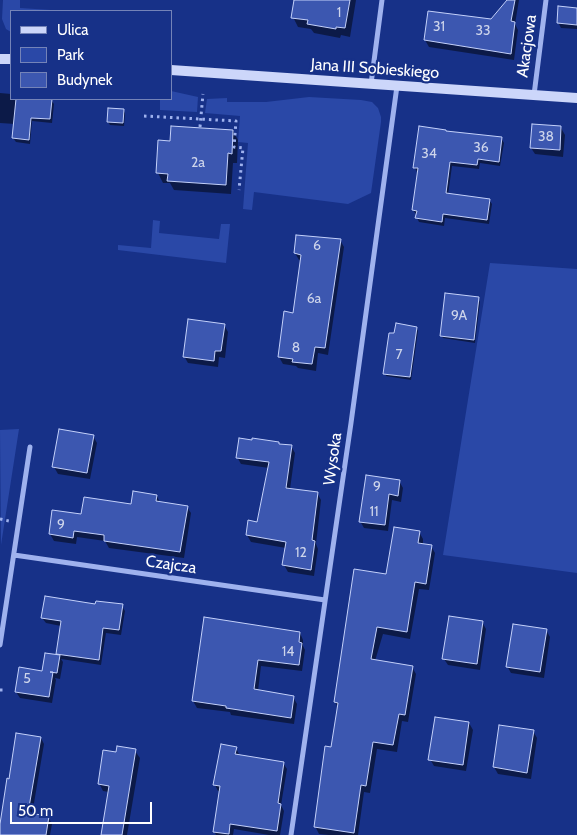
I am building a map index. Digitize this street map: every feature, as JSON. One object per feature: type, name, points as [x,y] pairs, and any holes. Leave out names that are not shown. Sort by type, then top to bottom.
[{"type":"street","points":[[372,84],[382,0]]},
{"type":"street","name":"Akacjowa","points":[[534,95],[546,0]]},
{"type":"street","name":"Jana III Sobieskiego","points":[[172,70],[577,98]]},
{"type":"street","name":"Wysoka","points":[[291,835],[354,403],[397,85]]},
{"type":"street","points":[[0,645],[30,447]]},
{"type":"street","name":"Czajcza","points":[[14,555],[325,600]]},
{"type":"path","points":[[200,127],[203,94]]},
{"type":"path","points":[[144,116],[236,121],[234,147],[243,148],[239,190]]},
{"type":"green space","points":[[3,0],[20,0],[20,8],[51,10],[10,10],[10,31],[6,29],[2,19]]},
{"type":"green space","points":[[172,91],[198,97],[197,112],[160,110],[160,100],[172,100]]},
{"type":"green space","points":[[309,97],[361,100],[372,102],[378,108],[381,122],[371,193],[348,204],[254,192],[252,210],[243,209],[248,143],[238,142],[240,116],[205,113],[207,99],[227,98],[227,102],[266,102]]},
{"type":"green space","points":[[153,220],[160,221],[159,233],[219,239],[221,224],[230,224],[226,263],[118,250],[118,245],[151,248]]},
{"type":"green space","points":[[490,263],[577,269],[577,573],[443,555]]},
{"type":"green space","points":[[19,429],[1,545],[0,430]]},
{"type":"building","points":[[294,0],[350,0],[345,28],[336,27],[336,29],[307,24],[308,20],[291,18]]},
{"type":"building","points":[[507,0],[515,0],[511,21],[515,22],[511,54],[424,40],[428,11],[491,19]]},
{"type":"building","points":[[558,6],[577,8],[577,25],[557,23]]},
{"type":"building","points":[[16,100],[52,100],[50,119],[31,118],[29,140],[12,138]]},
{"type":"building","points":[[108,108],[124,109],[123,123],[107,122]]},
{"type":"building","points":[[532,124],[561,126],[560,150],[530,148]]},
{"type":"building","points":[[171,126],[233,130],[232,154],[228,153],[226,185],[167,181],[168,174],[156,173],[158,140],[170,141]]},
{"type":"building","points":[[419,126],[502,137],[499,162],[478,159],[477,165],[450,162],[446,193],[490,199],[487,220],[443,214],[442,222],[415,218],[417,211],[412,210],[418,168],[413,168]]},
{"type":"building","points":[[296,235],[341,239],[325,348],[315,347],[312,364],[292,362],[293,359],[278,357],[284,311],[293,313],[301,255],[294,253]]},
{"type":"building","points":[[445,293],[479,297],[474,340],[440,336]]},
{"type":"building","points":[[188,319],[225,324],[221,351],[215,351],[214,361],[183,357]]},
{"type":"building","points":[[396,323],[417,327],[410,377],[383,374],[389,333],[394,333]]},
{"type":"building","points":[[59,429],[94,435],[87,473],[52,467]]},
{"type":"building","points":[[239,438],[252,440],[252,438],[292,445],[286,488],[318,492],[312,540],[315,541],[311,570],[282,565],[286,542],[246,535],[248,520],[257,522],[269,462],[236,458]]},
{"type":"building","points":[[366,475],[400,480],[398,496],[389,494],[385,525],[359,522]]},
{"type":"building","points":[[133,491],[157,495],[156,501],[188,506],[180,552],[104,541],[104,535],[74,531],[73,538],[49,534],[52,510],[81,514],[84,497],[131,504]]},
{"type":"building","points":[[394,527],[420,531],[418,543],[432,545],[426,584],[415,582],[407,632],[377,627],[371,659],[413,666],[405,715],[399,714],[393,745],[373,742],[366,786],[361,785],[354,833],[314,827],[325,746],[331,747],[338,703],[334,702],[354,569],[386,574]]},
{"type":"building","points":[[45,596],[95,604],[96,601],[123,604],[119,630],[103,628],[99,660],[56,654],[61,621],[41,618]]},
{"type":"building","points":[[449,616],[483,621],[477,664],[442,659]]},
{"type":"building","points":[[204,617],[300,632],[299,642],[302,643],[299,665],[258,660],[254,689],[294,696],[291,718],[192,701]]},
{"type":"building","points":[[513,624],[547,629],[540,672],[506,667]]},
{"type":"building","points":[[45,653],[60,655],[57,673],[53,672],[49,697],[15,692],[19,667],[42,671]]},
{"type":"building","points":[[435,717],[469,722],[463,765],[428,760]]},
{"type":"building","points":[[499,725],[534,730],[527,773],[493,767]]},
{"type":"building","points":[[16,733],[41,737],[28,813],[49,816],[46,835],[0,835],[7,778],[9,779]]},
{"type":"building","points":[[221,744],[237,747],[235,754],[284,762],[278,803],[281,804],[277,831],[230,824],[229,834],[213,832],[220,786],[213,785]]},
{"type":"building","points":[[117,746],[136,749],[122,835],[101,835],[109,786],[98,784],[103,750],[116,752]]}]
